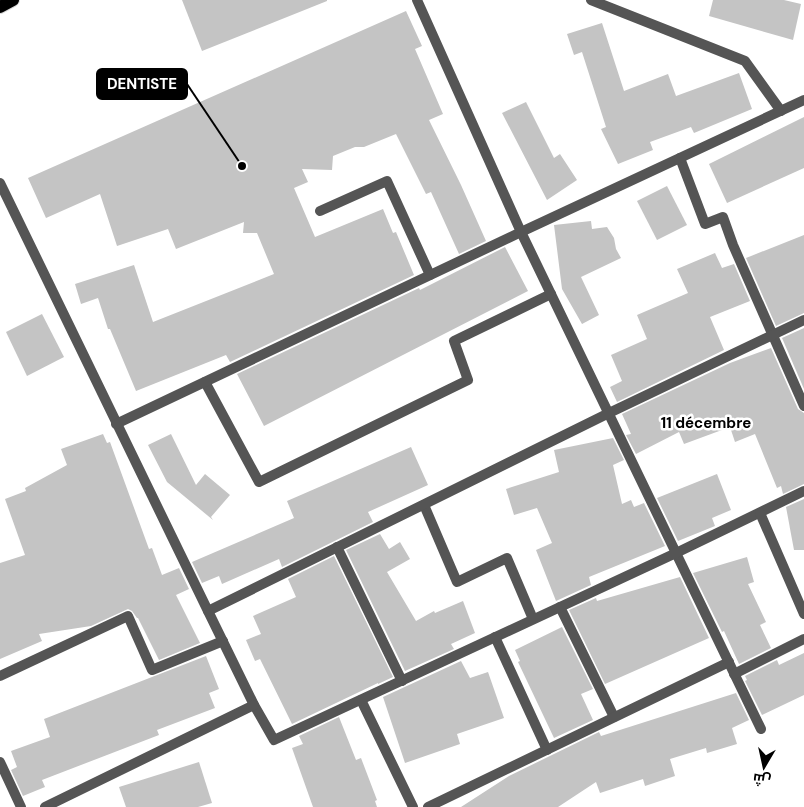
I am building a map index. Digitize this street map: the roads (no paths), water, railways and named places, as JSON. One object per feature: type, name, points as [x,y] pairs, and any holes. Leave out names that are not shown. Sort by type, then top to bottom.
[{"type":"main road","points":[[0,7],[13,0]]},
{"type":"street","points":[[417,0],[521,232],[761,729]]},
{"type":"street","points":[[591,0],[745,61],[780,111]]},
{"type":"street","points":[[116,424],[804,100]]},
{"type":"street","points":[[680,158],[705,224],[723,217],[733,245],[804,406]]},
{"type":"street","points":[[320,212],[387,182],[430,275]]},
{"type":"street","points":[[0,183],[254,705],[274,740],[676,553],[804,491]]},
{"type":"street","points":[[205,382],[259,482],[468,380],[454,341],[551,294]]},
{"type":"street","points":[[208,611],[609,413],[804,320]]},
{"type":"street","points":[[424,505],[457,582],[507,558],[534,619]]},
{"type":"street","points":[[760,512],[804,614]]},
{"type":"street","points":[[338,548],[402,681]]},
{"type":"street","points":[[560,607],[614,718]]},
{"type":"street","points":[[0,676],[128,616],[152,670],[223,641]]},
{"type":"street","points":[[495,638],[547,750]]},
{"type":"street","points":[[734,674],[804,639]]},
{"type":"street","points":[[428,807],[729,662]]},
{"type":"street","points":[[361,700],[413,807]]},
{"type":"street","points":[[45,807],[254,705]]},
{"type":"street","points":[[0,762],[21,807]]},
{"type":"place","name":"DENTISTE","points":[[242,166]]},
{"type":"district","name":"11 décembre","points":[[706,423]]}]
